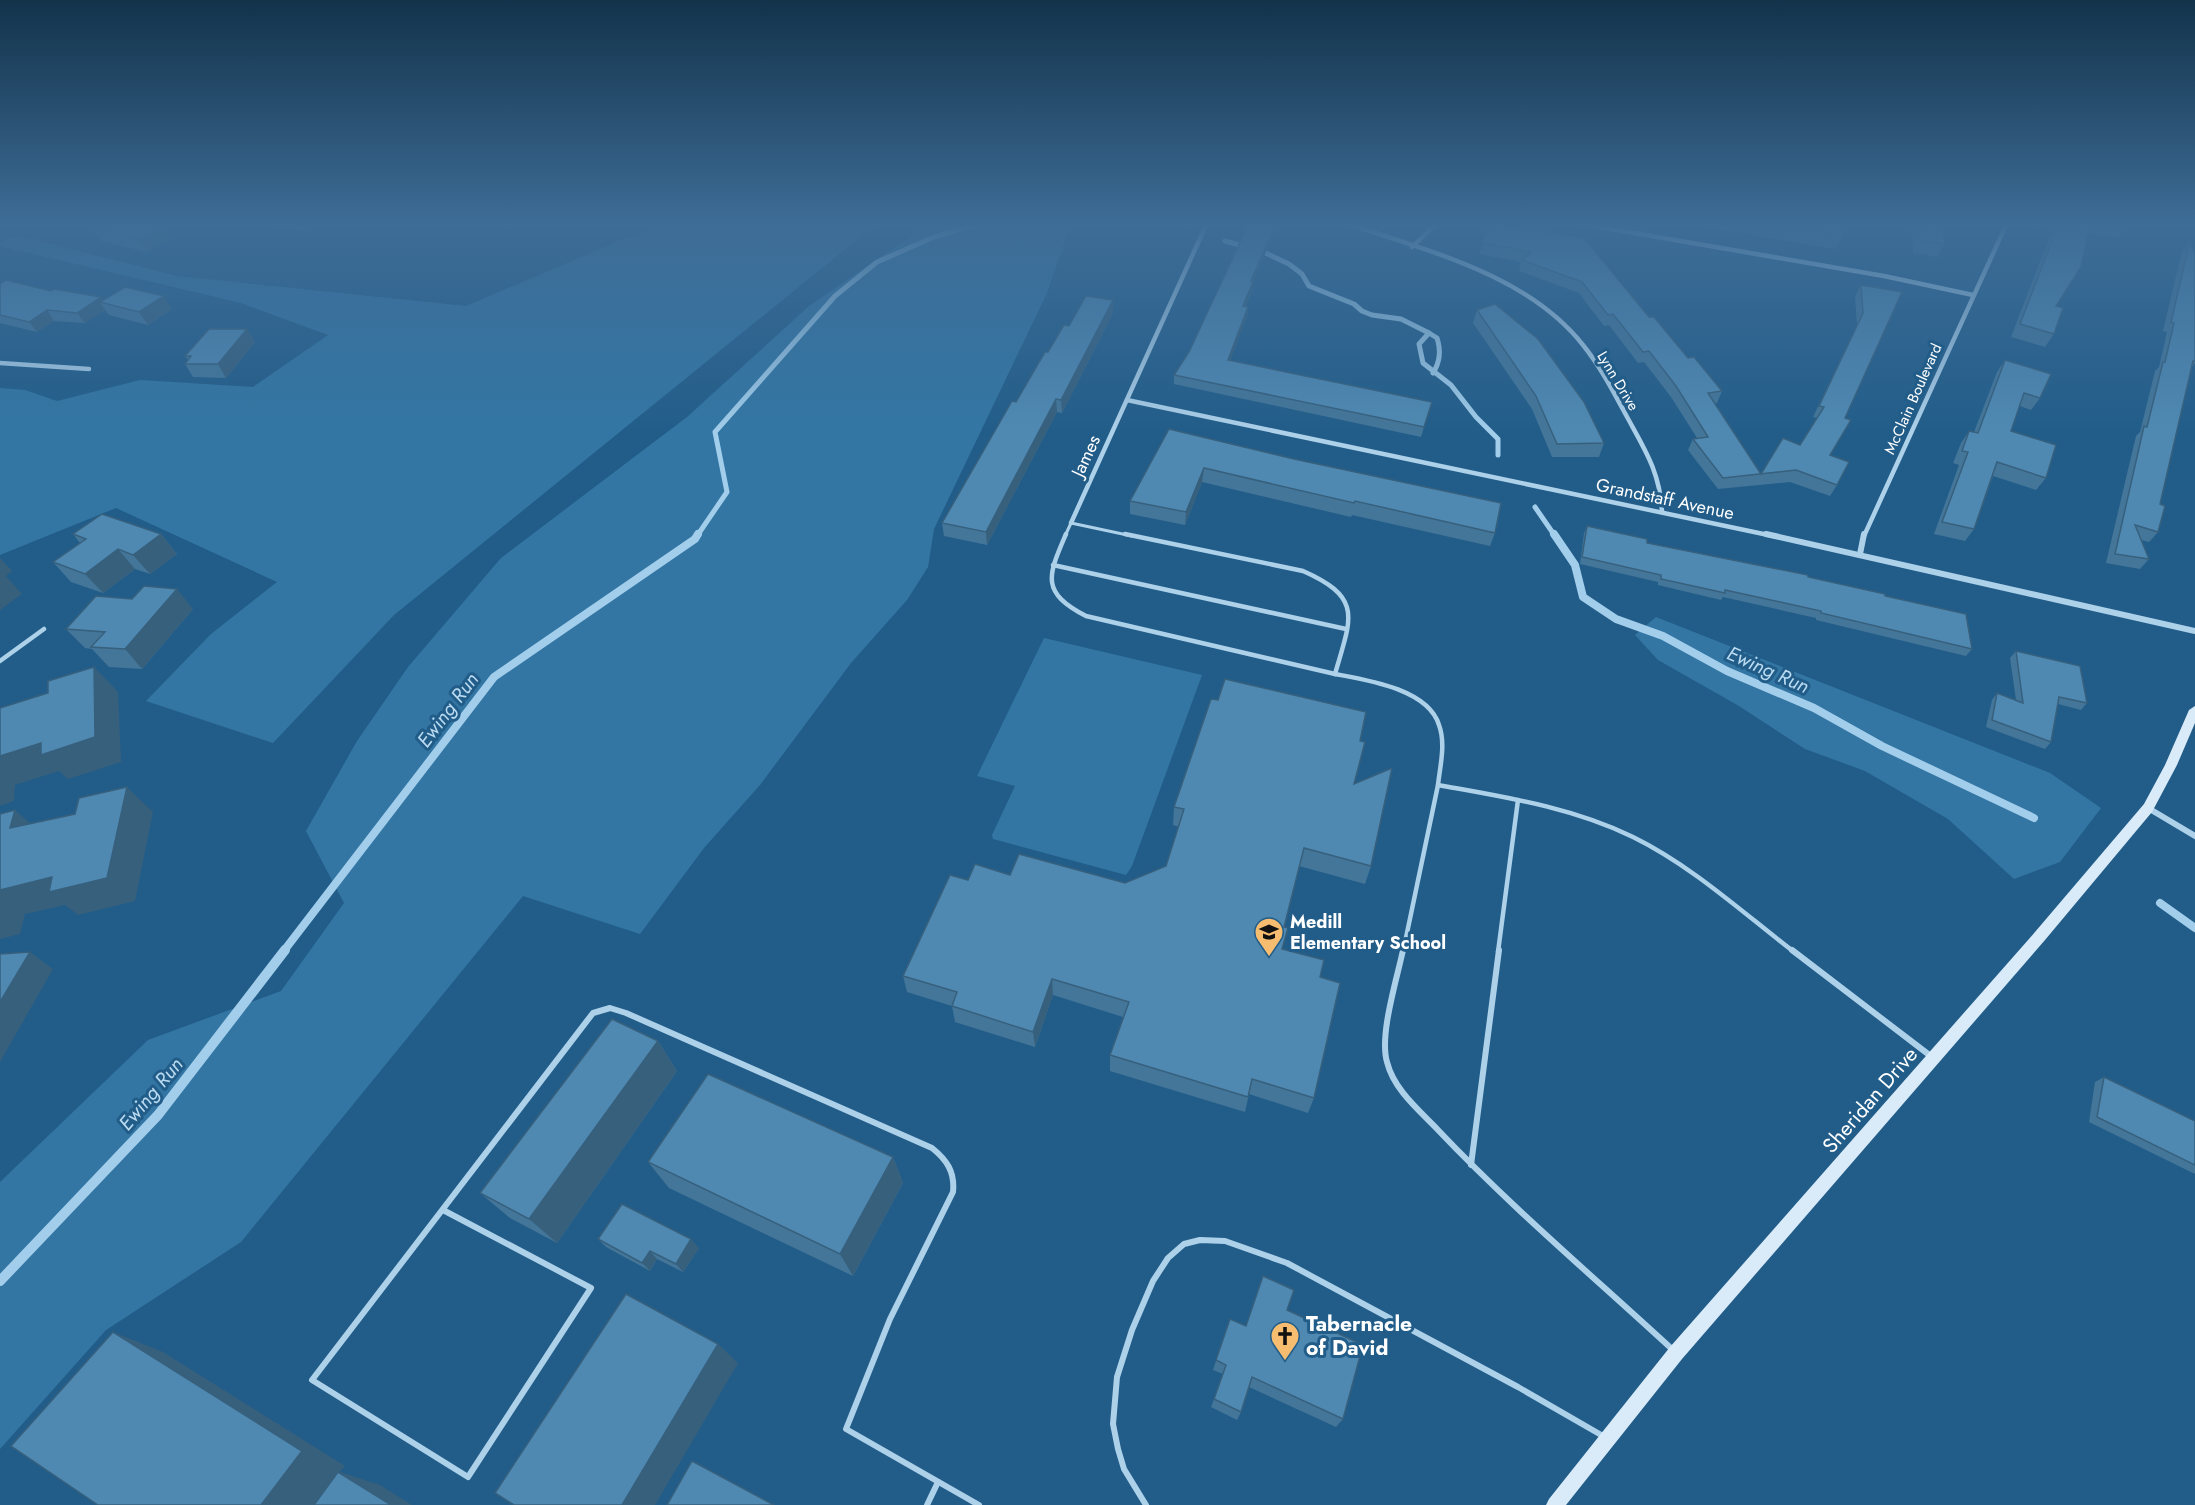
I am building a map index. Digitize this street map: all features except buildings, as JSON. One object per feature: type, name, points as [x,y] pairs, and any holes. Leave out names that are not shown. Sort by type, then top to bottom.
[{"type":"street","name":"James","points":[[1071,523],[1175,293]]},
{"type":"street","name":"Lynn Drive","points":[[1520,293],[1553,315],[1568,329],[1592,359],[1646,452],[1661,488],[1662,512]]},
{"type":"street","points":[[1965,293],[1973,295]]},
{"type":"street","name":"McClain Boulevard","points":[[1860,554],[1863,537],[1973,295]]},
{"type":"street","points":[[0,363],[89,369]]},
{"type":"street","name":"Grandstaff Avenue","points":[[1127,400],[1860,554],[2195,631]]},
{"type":"street","name":"Sheridan Drive","points":[[1555,1505],[1676,1353],[1934,1058],[2148,808],[2194,715]]},
{"type":"street","points":[[2148,808],[2195,836]]},
{"type":"lane","points":[[1335,674],[1350,615],[1349,604],[1335,587],[1319,577],[1303,571],[1071,523],[1053,565],[1051,586],[1057,599],[1067,608],[1086,616],[1394,688],[1428,707],[1436,717],[1442,737],[1438,784],[1385,1036],[1386,1060],[1392,1076],[1402,1093],[1471,1165],[1676,1353]]},
{"type":"lane","points":[[1053,565],[1346,629]]},
{"type":"lane","points":[[0,661],[44,629]]},
{"type":"lane","points":[[1438,784],[1518,800],[1589,819],[1654,848],[1682,866],[1934,1058]]},
{"type":"lane","points":[[1471,1165],[1518,800]]},
{"type":"lane","points":[[442,1210],[591,1288],[468,1478],[312,1380],[586,1019],[593,1013],[610,1008],[626,1013],[932,1148],[951,1165],[954,1183],[951,1197],[890,1319],[846,1430],[979,1505]]},
{"type":"lane","points":[[1146,1505],[1124,1469],[1118,1449],[1113,1424],[1117,1377],[1132,1330],[1153,1281],[1168,1258],[1184,1244],[1200,1240],[1225,1241],[1287,1263],[1518,1387],[1608,1439]]},
{"type":"lane","points":[[927,1505],[938,1482]]},
{"type":"shaded area","points":[[200,293],[343,293],[466,306],[496,293],[791,293],[394,615],[273,743],[146,701],[211,634],[277,582],[116,508],[0,555],[0,388],[25,390],[57,401],[140,380],[253,387],[328,335],[241,303]]},
{"type":"shaded area","points":[[828,293],[1047,293],[934,529],[928,567],[907,600],[851,663],[760,785],[704,848],[640,934],[523,896],[241,1242],[106,1330],[0,1449],[0,1182],[148,1040],[281,991],[344,903],[306,831],[357,741],[408,667],[501,558],[687,417],[809,306]]},
{"type":"shaded area","points":[[1656,617],[2050,773],[2101,808],[2060,862],[2014,879],[1948,819],[1865,771],[1805,749],[1739,706],[1658,660],[1635,635]]},
{"type":"shaded area","points":[[1044,638],[1202,675],[1132,866],[1126,875],[993,839],[992,835],[1015,786],[977,776]]},
{"type":"waterway","name":"Ewing Run","points":[[697,536],[727,492],[715,432],[838,293]]},
{"type":"waterway","name":"Ewing Run","points":[[1327,293],[1354,304],[1362,311],[1372,315],[1401,319],[1429,333]]},
{"type":"waterway","points":[[1429,333],[1437,338],[1439,347],[1439,356],[1434,371]]},
{"type":"waterway","name":"Ewing Run","points":[[1429,333],[1419,344],[1423,363],[1434,371]]},
{"type":"waterway","name":"Ewing Run","points":[[1434,371],[1451,385],[1476,417],[1498,439],[1498,455]]},
{"type":"waterway","name":"Ewing Run","points":[[1535,507],[1555,536]]},
{"type":"waterway","name":"Ewing Run","points":[[283,952],[494,677],[695,539],[698,534]]},
{"type":"waterway","name":"Ewing Run","points":[[1554,534],[1575,565],[1583,597],[1616,619],[1663,636],[1727,671],[1814,708],[1882,746],[2034,818]]},
{"type":"waterway","name":"Ewing Run","points":[[2160,903],[2195,928]]},
{"type":"waterway","name":"Ewing Run","points":[[0,1281],[158,1115],[285,950]]},
{"type":"place","name":"Medill Elementary School","points":[[1269,958]]},
{"type":"place","name":"Tabernacle of David","points":[[1285,1362]]}]
